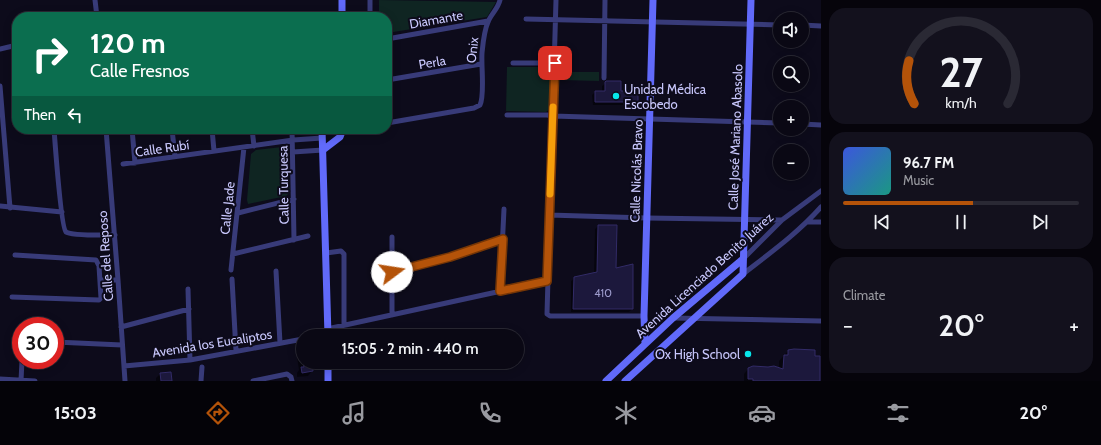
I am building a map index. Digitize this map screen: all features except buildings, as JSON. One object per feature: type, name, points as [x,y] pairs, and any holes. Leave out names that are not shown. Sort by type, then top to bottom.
[{"type":"street","points":[[95,0],[96,12]]},
{"type":"street","points":[[342,0],[342,12]]},
{"type":"street","points":[[370,0],[370,12]]},
{"type":"street","name":"Onix","points":[[392,122],[474,108],[480,105],[482,96],[481,64],[484,38],[488,21],[500,0]]},
{"type":"street","points":[[556,0],[547,313],[550,316],[644,316]]},
{"type":"street","points":[[604,78],[605,0]]},
{"type":"street","name":"Calle Nicolás Bravo","points":[[645,344],[644,316],[653,0]]},
{"type":"street","name":"Calle José Mariano Abasolo","points":[[743,274],[752,0]]},
{"type":"street","points":[[526,19],[773,25]]},
{"type":"street","name":"Diamante","points":[[392,38],[488,21]]},
{"type":"street","points":[[809,25],[821,26]]},
{"type":"street","points":[[0,49],[12,46]]},
{"type":"street","points":[[513,63],[555,63]]},
{"type":"street","name":"Perla","points":[[392,79],[481,64]]},
{"type":"street","points":[[0,86],[10,208]]},
{"type":"street","points":[[507,115],[548,115],[773,124]]},
{"type":"street","points":[[809,124],[821,125]]},
{"type":"street","points":[[54,134],[65,230],[67,233],[115,235]]},
{"type":"street","name":"Calle del Reposo","points":[[106,134],[125,381]]},
{"type":"street","points":[[132,134],[135,163]]},
{"type":"street","points":[[173,134],[175,157]]},
{"type":"street","points":[[212,134],[214,151]]},
{"type":"street","points":[[253,134],[254,146]]},
{"type":"street","name":"Calle Turquesa","points":[[292,134],[294,240]]},
{"type":"street","points":[[322,134],[328,329]]},
{"type":"street","points":[[293,152],[323,150],[340,137],[341,134]]},
{"type":"street","name":"Calle Rubí","points":[[123,164],[293,140],[322,138]]},
{"type":"street","name":"Calle Jade","points":[[231,270],[244,147]]},
{"type":"street","name":"Avenida Licenciado Benito Juárez","points":[[606,381],[672,318],[743,259],[782,220],[821,191]]},
{"type":"street","points":[[238,212],[294,199]]},
{"type":"street","points":[[0,206],[62,212]]},
{"type":"street","name":"Avenida Licenciado Benito Juárez","points":[[625,381],[743,274],[808,222],[821,207]]},
{"type":"street","points":[[500,291],[504,209]]},
{"type":"street","points":[[550,215],[782,220]]},
{"type":"street","points":[[808,222],[821,222]]},
{"type":"street","points":[[233,254],[308,236]]},
{"type":"street","points":[[392,238],[392,315]]},
{"type":"street","points":[[392,272],[450,257],[503,239]]},
{"type":"street","points":[[326,253],[341,251],[344,253],[344,325]]},
{"type":"street","points":[[12,297],[99,300],[101,298],[101,280],[99,266],[96,260],[15,255]]},
{"type":"street","points":[[276,271],[280,343]]},
{"type":"street","points":[[232,279],[236,351]]},
{"type":"street","points":[[101,280],[118,280]]},
{"type":"street","points":[[336,329],[344,325],[547,281]]},
{"type":"street","points":[[188,290],[190,360]]},
{"type":"street","points":[[121,327],[189,309]]},
{"type":"street","points":[[672,318],[821,321]]},
{"type":"street","name":"Avenida los Eucaliptos","points":[[124,366],[190,360],[296,340]]},
{"type":"street","points":[[64,342],[122,345]]},
{"type":"street","points":[[201,381],[202,367]]},
{"type":"street","points":[[21,381],[22,369]]},
{"type":"street","points":[[328,369],[328,381]]},
{"type":"street","points":[[253,381],[288,374],[291,378]]},
{"type":"street","points":[[0,379],[35,381]]},
{"type":"green space","points":[[379,0],[496,2],[487,17],[392,32],[392,12],[379,12]]},
{"type":"green space","points":[[507,67],[547,67],[550,71],[550,109],[546,112],[506,111]]},
{"type":"green space","points":[[560,72],[599,72],[599,81],[560,80]]},
{"type":"green space","points":[[282,147],[287,149],[290,192],[286,196],[248,204],[247,200],[251,154],[256,150]]},
{"type":"slow traffic","points":[[550,194],[553,107]]},
{"type":"place","name":"Unidad Médica Escobedo","points":[[616,96]]},
{"type":"place","name":"Ox High School","points":[[748,354]]},
{"type":"route","points":[[392,272],[450,257],[503,239],[500,291],[547,281],[555,63]]}]
